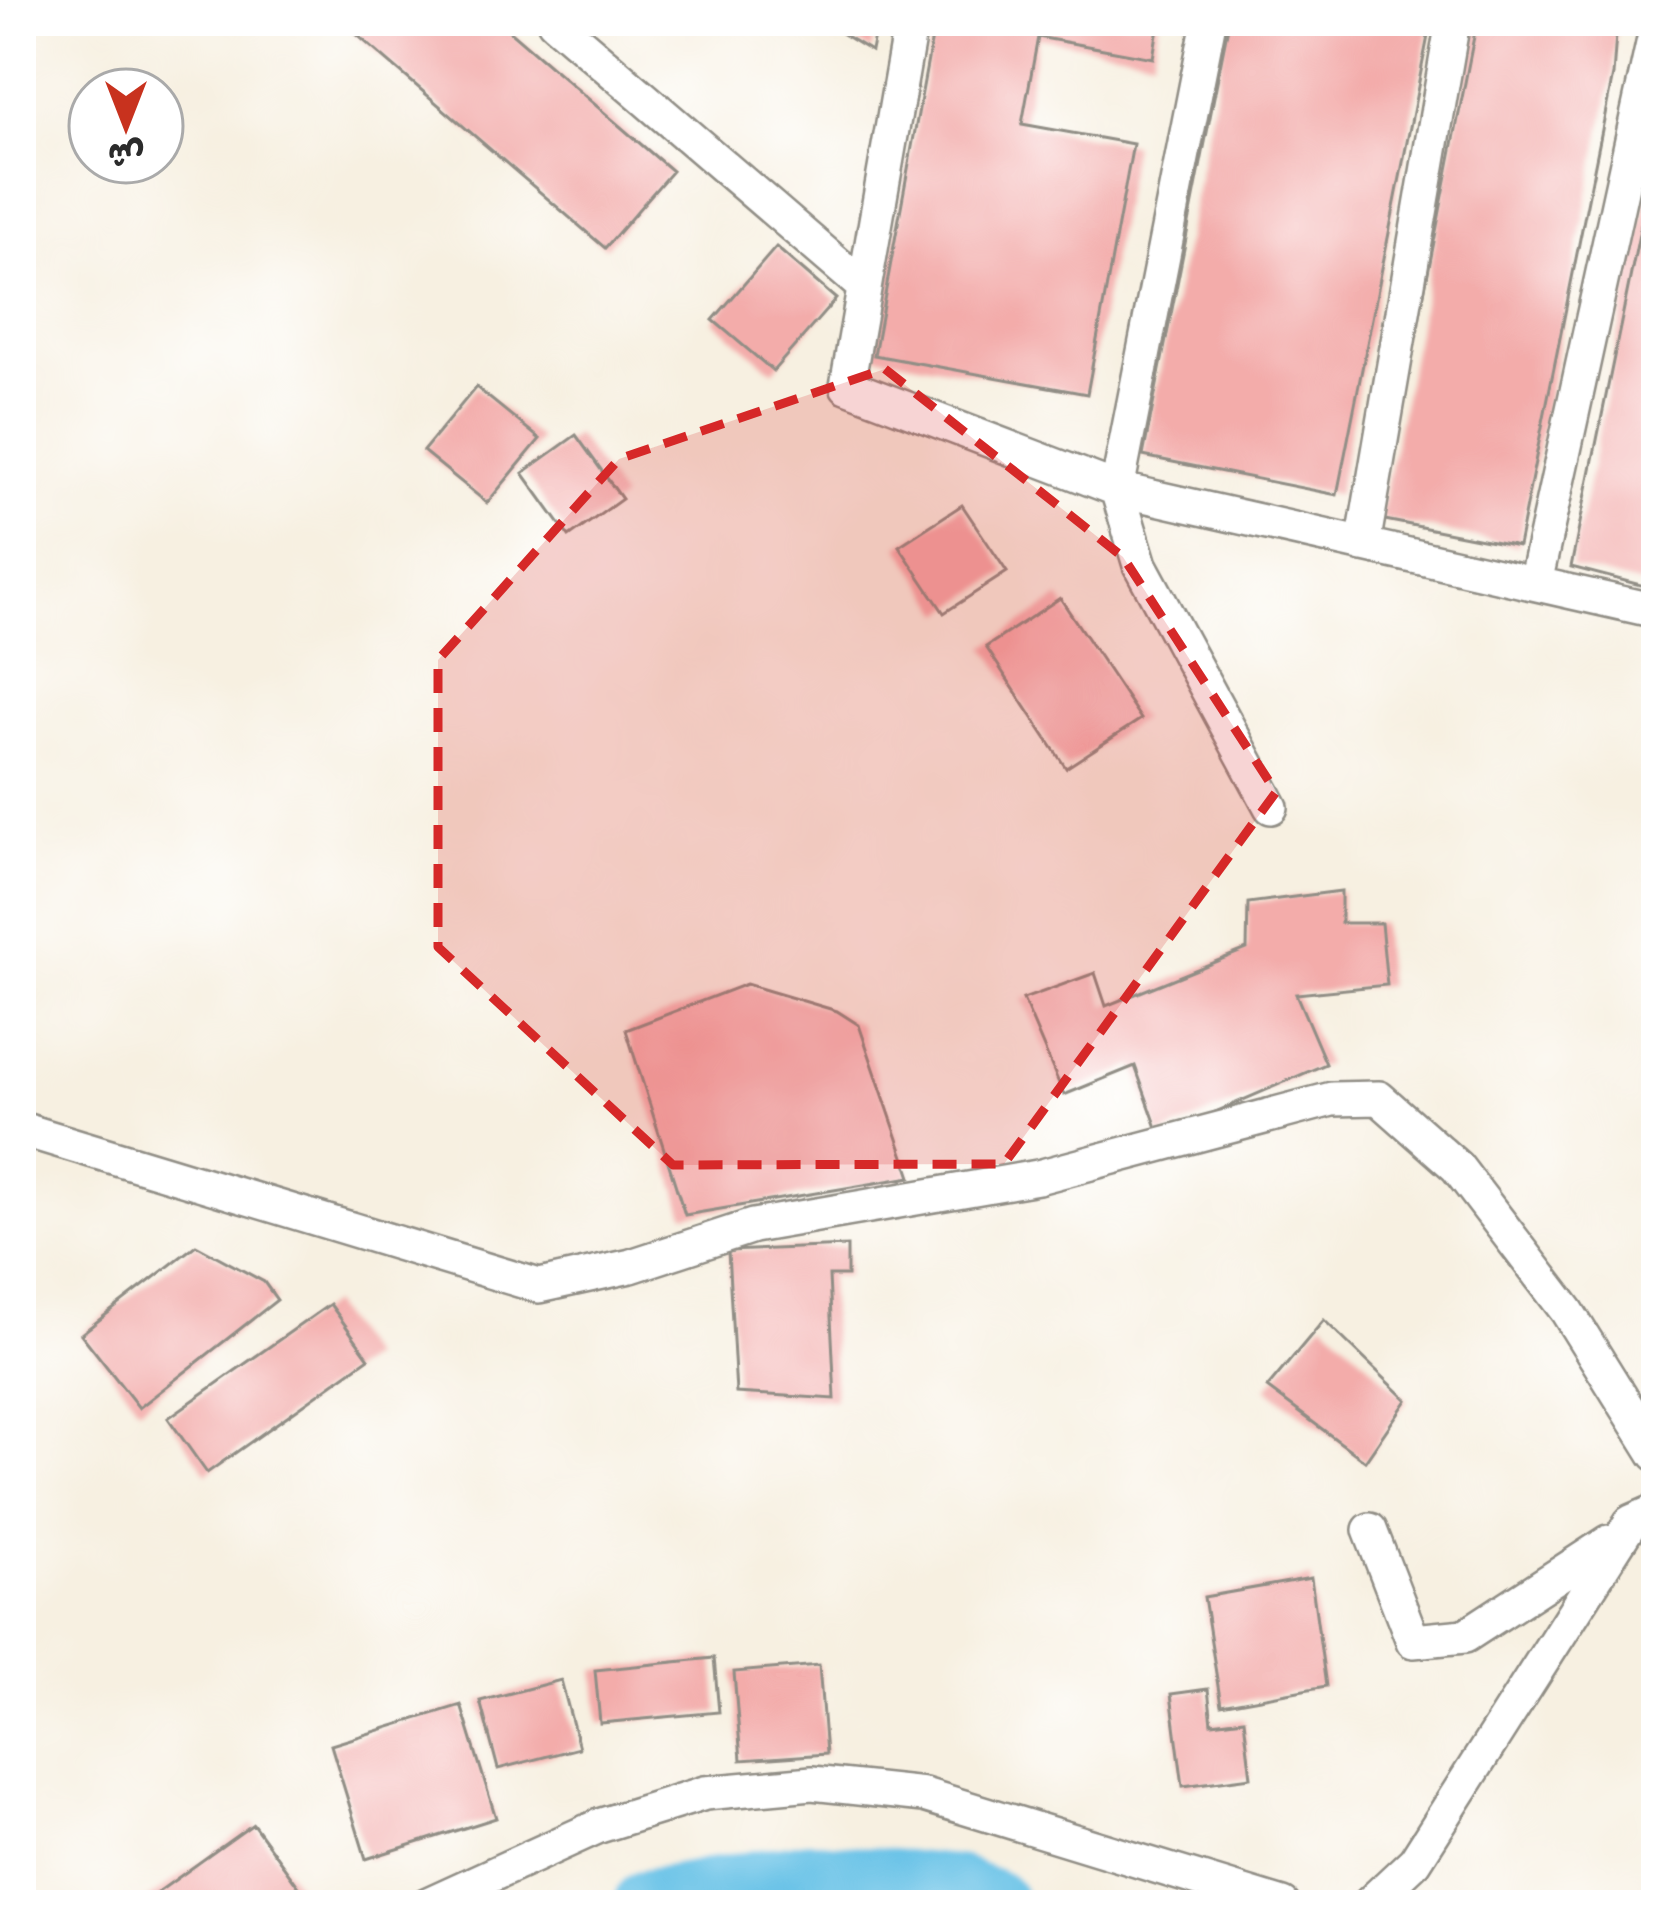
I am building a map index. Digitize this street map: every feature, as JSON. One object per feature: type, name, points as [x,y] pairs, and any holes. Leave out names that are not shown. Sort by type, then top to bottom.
[{"type":"street","points":[[554,21],[864,286]]},
{"type":"street","points":[[910,21],[847,386],[1117,489],[1656,611]]},
{"type":"street","points":[[1210,21],[1117,489],[1140,565],[1270,807]]},
{"type":"street","points":[[1363,545],[1453,21]]},
{"type":"street","points":[[1534,584],[1656,30]]},
{"type":"street","points":[[21,1129],[539,1286],[631,1266],[753,1226],[1037,1178],[1332,1099],[1379,1098],[1457,1167],[1567,1311],[1656,1454]]},
{"type":"street","points":[[1370,1529],[1413,1641],[1465,1636],[1656,1510]]},
{"type":"street","points":[[1368,1905],[1415,1861],[1625,1531]]},
{"type":"street","points":[[426,1905],[599,1826],[705,1793],[812,1784],[923,1795],[1283,1905]]},
{"type":"highlighted area","points":[[885,369],[1123,557],[1276,792],[1004,1164],[673,1165],[438,947],[438,660],[619,459]]},
{"type":"building","points":[[341,21],[498,21],[672,171],[605,248]]},
{"type":"building","points":[[821,21],[877,21],[871,51]]},
{"type":"building","points":[[935,21],[1159,21],[1153,58],[1038,37],[1022,124],[1133,144],[1087,394],[874,355]]},
{"type":"building","points":[[1229,21],[1431,21],[1337,495],[1143,456]]},
{"type":"building","points":[[1477,21],[1617,21],[1613,75],[1518,546],[1380,519]]},
{"type":"building","points":[[1656,161],[1656,589],[1571,567]]},
{"type":"building","points":[[776,247],[836,299],[773,371],[713,320]]},
{"type":"building","points":[[476,387],[540,439],[487,503],[423,451]]},
{"type":"building","points":[[576,435],[622,499],[569,537],[523,473]]},
{"type":"building","points":[[962,505],[1007,572],[944,613],[899,546]]},
{"type":"building","points":[[1060,598],[1141,719],[1066,768],[986,647]]},
{"type":"building","points":[[1341,891],[1341,923],[1381,923],[1387,985],[1296,994],[1326,1064],[1160,1136],[1135,1066],[1064,1095],[1023,999],[1095,973],[1106,1006],[1247,949],[1248,903]]},
{"type":"building","points":[[746,984],[837,1011],[859,1025],[911,1177],[685,1215],[626,1030]]},
{"type":"building","points":[[196,1245],[264,1282],[277,1300],[139,1408],[81,1334]]},
{"type":"building","points":[[847,1246],[847,1276],[829,1276],[835,1399],[736,1393],[728,1251]]},
{"type":"building","points":[[330,1304],[369,1358],[207,1473],[168,1418]]},
{"type":"building","points":[[1324,1320],[1407,1400],[1365,1461],[1267,1388]]},
{"type":"building","points":[[1311,1578],[1326,1686],[1221,1705],[1204,1597]]},
{"type":"building","points":[[714,1658],[719,1712],[600,1723],[595,1670]]},
{"type":"building","points":[[819,1665],[826,1754],[741,1760],[734,1672]]},
{"type":"building","points":[[561,1680],[579,1748],[498,1769],[480,1701]]},
{"type":"building","points":[[1208,1689],[1212,1723],[1244,1719],[1251,1777],[1183,1786],[1171,1694]]},
{"type":"building","points":[[461,1705],[496,1818],[366,1859],[331,1745]]},
{"type":"building","points":[[253,1824],[312,1905],[140,1905]]},
{"type":"waterway","points":[[649,1905],[809,1877],[956,1891],[991,1905]]}]
